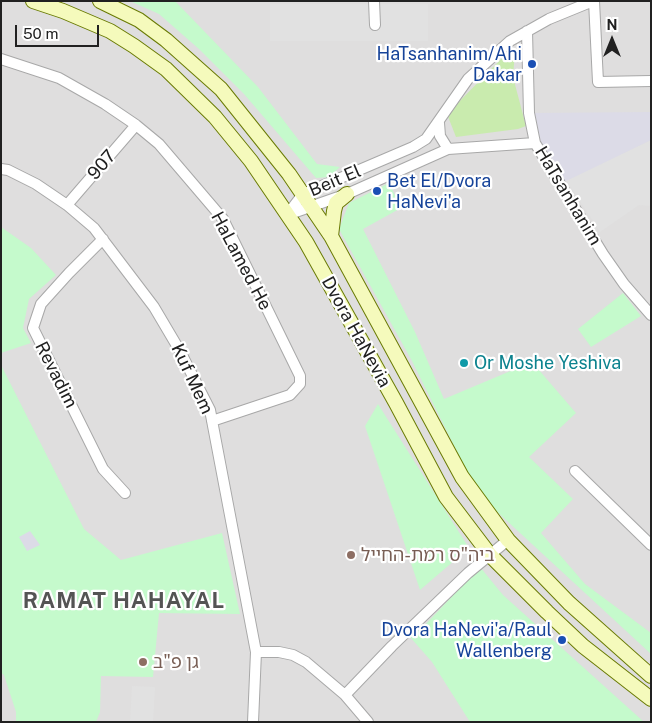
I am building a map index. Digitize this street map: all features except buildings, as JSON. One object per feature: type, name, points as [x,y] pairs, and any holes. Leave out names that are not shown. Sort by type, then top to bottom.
[{"type":"street","name":"Dvora HaNevia","points":[[33,1],[63,10],[110,31],[134,46],[166,69],[215,117],[251,161],[306,242],[446,497],[490,555],[546,612],[583,646],[651,699]]},
{"type":"street","name":"Dvora HaNevia","points":[[100,1],[139,20],[166,40],[221,89],[289,174],[331,236],[462,477],[508,540],[569,603],[651,676]]},
{"type":"street","points":[[374,1],[375,24]]},
{"type":"street","name":"Beit El","points":[[287,216],[303,194],[413,147],[426,139],[468,79],[510,41],[549,19],[594,1],[598,82],[651,81]]},
{"type":"street","name":"HaTsanhanim","points":[[527,31],[529,113],[535,143],[603,254],[624,284],[651,314]]},
{"type":"street","name":"HaLamed He","points":[[1,59],[60,78],[105,104],[136,125],[159,144],[223,219],[300,376],[300,384],[290,395],[212,420]]},
{"type":"street","points":[[439,123],[440,136],[448,149]]},
{"type":"street","name":"907","points":[[67,205],[136,125]]},
{"type":"street","name":"Beit El","points":[[287,216],[346,194],[448,149],[535,143]]},
{"type":"street","name":"Kuf Mem","points":[[1,169],[8,170],[36,184],[67,205],[94,228],[154,307],[176,343],[210,410],[256,652],[253,722]]},
{"type":"street","points":[[331,236],[336,203],[346,194]]},
{"type":"street","name":"Revadim","points":[[103,239],[69,272],[41,304],[33,328],[103,469],[125,493]]},
{"type":"street","points":[[575,472],[651,545]]},
{"type":"street","points":[[345,695],[392,646],[468,573],[508,540]]},
{"type":"street","points":[[256,652],[279,652],[292,655],[306,662],[345,695],[368,722]]},
{"type":"shaded area","points":[[1,1],[651,1],[651,722],[1,722]]},
{"type":"shaded area","points":[[270,4],[428,4],[428,41],[270,41]]},
{"type":"shaded area","points":[[651,112],[651,140],[560,184],[535,143],[529,113]]},
{"type":"shaded area","points":[[651,140],[651,206],[639,205],[600,232],[566,180]]},
{"type":"shaded area","points":[[30,531],[40,545],[27,551],[19,537]]},
{"type":"shaded area","points":[[132,686],[155,687],[153,722],[130,722]]},
{"type":"green space","points":[[130,1],[175,1],[258,87],[317,164],[340,167],[329,177],[316,178],[244,94],[199,49],[159,14]]},
{"type":"green space","points":[[515,51],[513,77],[526,126],[518,129],[456,137],[447,114],[507,53]]},
{"type":"green space","points":[[389,183],[401,208],[363,229],[415,332],[444,399],[532,362],[576,413],[529,457],[573,499],[541,533],[585,584],[651,633],[651,654],[493,508],[466,470],[412,361],[339,229],[349,203]]},
{"type":"green space","points":[[1,227],[31,248],[56,275],[29,299],[23,328],[31,343],[1,353]]},
{"type":"green space","points":[[623,293],[641,316],[591,347],[578,329]]},
{"type":"green space","points":[[1,365],[84,529],[121,560],[222,533],[240,614],[159,613],[153,677],[101,676],[100,712],[96,722],[16,722],[16,712],[4,675],[1,673]]},
{"type":"green space","points":[[378,404],[469,548],[420,590],[365,426]]},
{"type":"green space","points":[[480,567],[503,595],[644,722],[470,722],[432,662],[410,637],[423,627]]},
{"type":"place","name":"HaTsanhanim/Ahi Dakar","points":[[532,64]]},
{"type":"place","name":"Bet El/Dvora HaNevi'a","points":[[377,191]]},
{"type":"place","name":"Or Moshe Yeshiva","points":[[464,363]]},
{"type":"place","name":"ביה\"ס רמת-החייל","points":[[351,555]]},
{"type":"place","name":"Dvora HaNevi'a/Raul Wallenberg","points":[[562,640]]},
{"type":"place","name":"גן פ\"ב","points":[[143,662]]},
{"type":"district","name":"RAMAT HAHAYAL","points":[[124,601]]}]
